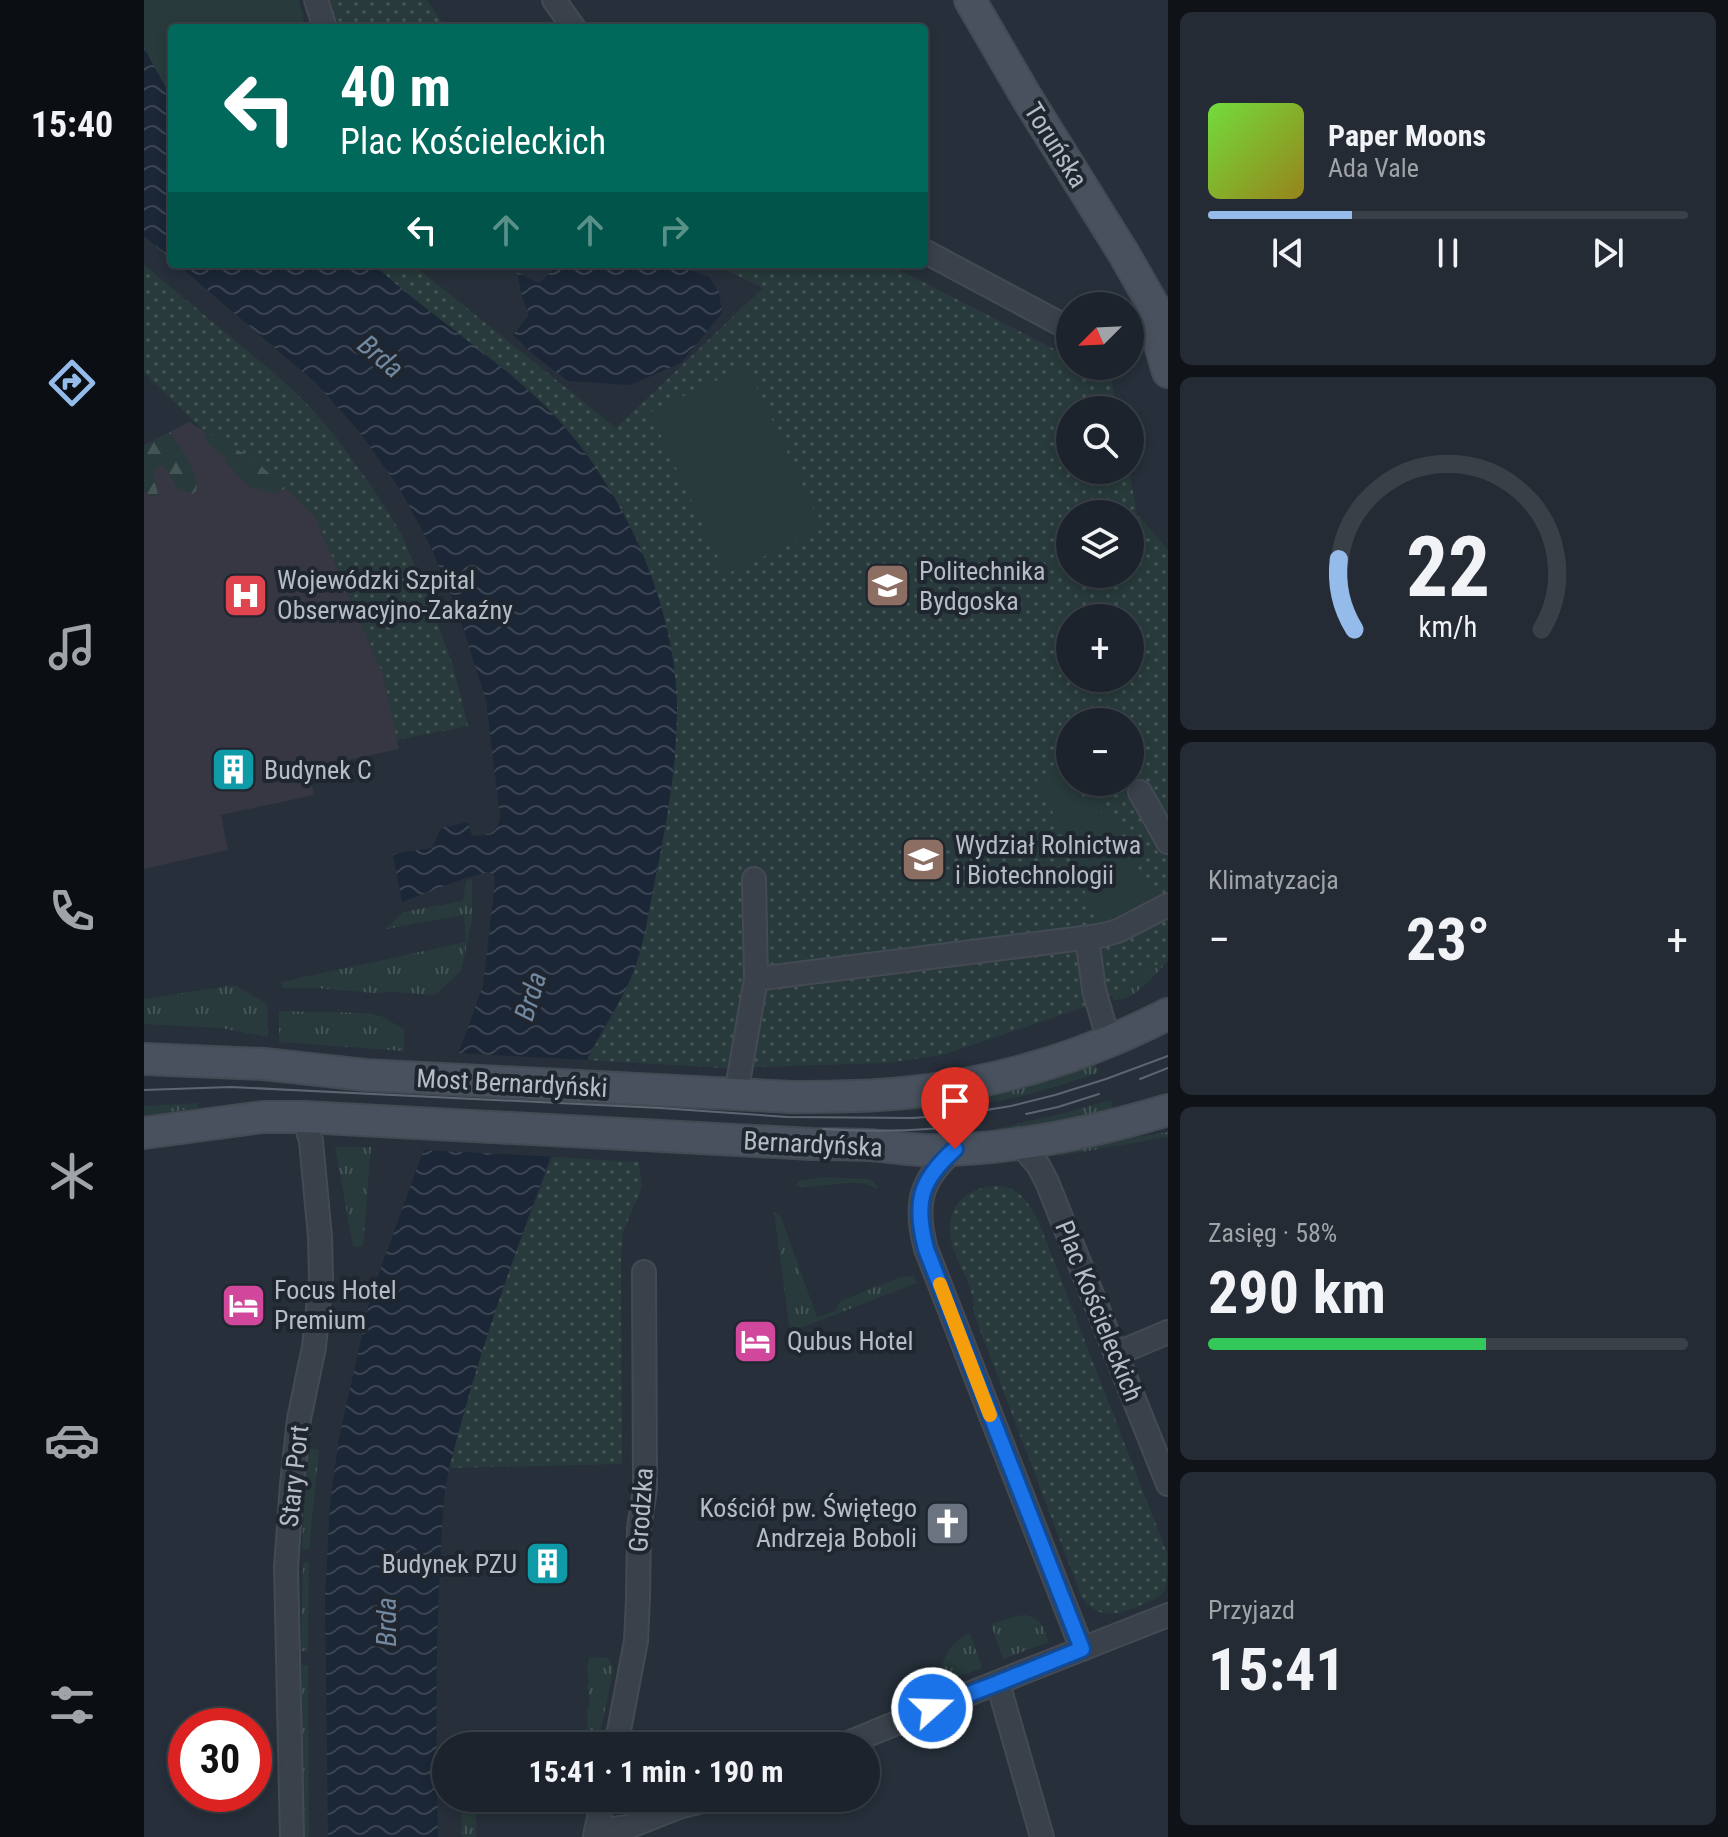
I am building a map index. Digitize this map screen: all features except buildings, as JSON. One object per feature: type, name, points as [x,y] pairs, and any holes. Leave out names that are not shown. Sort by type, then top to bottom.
[{"type":"main road","name":"Toruńska","points":[[970,0],[1168,331]]},
{"type":"main road","name":"Toruńska","points":[[1143,289],[1168,372]]},
{"type":"main road","name":"Bernardyńska","points":[[659,1091],[833,1097],[904,1093],[960,1085],[1050,1062],[1109,1041],[1168,1014]]},
{"type":"main road","name":"Most Bernardyński","points":[[144,1059],[264,1064],[365,1075],[659,1091]]},
{"type":"main road","name":"Bernardyńska","points":[[647,1136],[921,1150],[955,1149],[1020,1144],[1168,1110]]},
{"type":"main road","points":[[144,1133],[263,1117],[304,1117]]},
{"type":"main road","name":"Most Bernardyński","points":[[304,1117],[647,1136]]},
{"type":"street","points":[[316,0],[324,24]]},
{"type":"street","points":[[554,0],[571,24]]},
{"type":"street","points":[[928,253],[1056,322]]},
{"type":"street","points":[[1142,796],[1168,842]]},
{"type":"street","points":[[736,1094],[756,979],[754,879]]},
{"type":"street","points":[[756,979],[1087,938],[1118,931],[1168,905]]},
{"type":"street","points":[[1087,938],[1094,990],[1109,1041]]},
{"type":"street","name":"Stary Port","points":[[292,1837],[286,1567],[299,1419],[314,1347],[321,1278],[311,1141],[304,1117]]},
{"type":"street","name":"Plac Kościeleckich","points":[[1020,1144],[1044,1176],[1168,1484]]},
{"type":"street","points":[[955,1149],[941,1162],[922,1195],[919,1213],[923,1240],[1082,1649]]},
{"type":"street","name":"Grodzka","points":[[619,1732],[637,1627],[639,1528],[645,1489],[644,1272]]},
{"type":"street","points":[[1116,1354],[1168,1332]]},
{"type":"street","points":[[875,1732],[1168,1615]]},
{"type":"street","points":[[998,1683],[1042,1837]]},
{"type":"street","points":[[600,1812],[596,1834],[628,1827],[666,1812]]},
{"type":"shaded area","name":"Wojewódzki Szpital Obserwacyjno-Zakaźny","points":[[189,422],[255,460],[314,515],[383,674],[399,749],[309,769],[314,795],[221,815],[228,850],[144,869],[144,445]]},
{"type":"green space","points":[[144,0],[299,0],[305,24],[168,24],[168,92],[144,48]]},
{"type":"green space","points":[[306,0],[427,0],[443,24],[313,24]]},
{"type":"green space","points":[[144,265],[308,405],[336,437],[374,490],[401,533],[431,605],[453,666],[468,726],[397,740],[383,674],[314,515],[255,460],[201,428],[144,373]]},
{"type":"green space","points":[[375,268],[417,268],[616,428],[763,288],[722,268],[896,268],[1056,350],[1056,380],[1111,380],[1114,396],[1056,396],[1056,484],[1132,484],[1134,500],[1056,500],[1056,588],[1144,588],[1144,522],[1168,550],[1168,957],[1100,1002],[942,1055],[888,1063],[724,1068],[587,1060],[633,972],[646,928],[675,759],[671,649],[638,542],[585,451],[556,417],[511,374]]},
{"type":"green space","points":[[747,366],[823,529],[726,574],[650,412]]},
{"type":"green space","points":[[206,431],[255,460],[285,488],[273,493],[250,488],[225,457],[207,443]]},
{"type":"green space","points":[[170,432],[192,468],[196,491],[192,494],[177,488],[162,465],[155,468],[158,495],[153,497],[144,491],[144,445]]},
{"type":"green space","points":[[1056,772],[1056,796],[1093,796],[1102,813],[1109,810],[1154,899],[1104,925],[1075,874],[1072,850],[1037,781]]},
{"type":"green space","points":[[472,879],[472,920],[461,971],[435,995],[283,988],[281,982],[466,942],[464,915],[386,929],[403,912],[463,901],[466,881]]},
{"type":"green space","points":[[1168,928],[1168,961],[1137,992],[1114,1000],[1107,990]]},
{"type":"green space","points":[[235,985],[267,1004],[268,1037],[220,1028],[144,1024],[144,999]]},
{"type":"green space","points":[[279,1011],[381,1016],[404,1029],[404,1051],[279,1042]]},
{"type":"green space","points":[[1095,1061],[1098,1073],[1024,1096],[933,1109],[907,1111],[903,1107]]},
{"type":"green space","points":[[1111,1100],[1113,1109],[997,1133],[999,1128]]},
{"type":"green space","points":[[198,1103],[198,1108],[144,1116],[144,1106]]},
{"type":"green space","points":[[1168,1132],[1168,1137],[1059,1156],[1063,1150],[1072,1147]]},
{"type":"green space","points":[[335,1147],[371,1147],[363,1247],[353,1246]]},
{"type":"green space","points":[[552,1157],[639,1162],[642,1187],[623,1232],[621,1259],[622,1464],[449,1468],[479,1357]]},
{"type":"green space","points":[[826,1177],[867,1179],[878,1188],[860,1183],[796,1186],[798,1181]]},
{"type":"green space","points":[[998,1186],[1018,1193],[1038,1220],[1167,1553],[1167,1582],[1163,1593],[1154,1600],[1123,1612],[1102,1613],[1082,1598],[974,1314],[970,1287],[951,1242],[950,1223],[956,1205],[978,1189]]},
{"type":"green space","points":[[774,1212],[781,1217],[817,1317],[835,1311],[840,1301],[900,1277],[914,1276],[917,1283],[790,1332]]},
{"type":"green space","points":[[307,1448],[319,1450],[309,1549],[302,1549]]},
{"type":"green space","points":[[309,1562],[308,1651],[301,1651],[303,1563]]},
{"type":"green space","points":[[1026,1615],[1039,1621],[1049,1642],[1003,1659],[991,1624]]},
{"type":"green space","points":[[970,1633],[982,1668],[939,1684],[947,1653],[957,1641]]},
{"type":"green space","points":[[589,1657],[608,1658],[613,1667],[600,1732],[588,1732],[587,1709],[590,1704]]},
{"type":"green space","points":[[302,1665],[308,1665],[309,1837],[303,1837]]},
{"type":"green space","points":[[461,1812],[476,1812],[476,1837],[462,1837]]},
{"type":"water","points":[[144,48],[168,92],[168,257],[144,236]]},
{"type":"water","name":"Brda","points":[[182,268],[376,268],[527,389],[570,434],[595,467],[638,543],[666,625],[677,707],[674,768],[665,829],[641,948],[628,985],[584,1067],[530,1213],[479,1361],[448,1474],[437,1634],[436,1732],[432,1732],[432,1812],[438,1812],[438,1837],[328,1837],[325,1597],[330,1505],[339,1438],[371,1295],[483,986],[495,883],[494,876],[489,872],[402,902],[393,854],[432,848],[441,828],[468,822],[472,836],[492,833],[500,816],[486,700],[458,612],[430,545],[400,489],[358,430],[316,383]]},
{"type":"water","points":[[555,268],[683,268],[709,277],[719,292],[722,313],[681,363],[630,385],[568,381],[513,335],[529,315],[517,272],[539,283]]},
{"type":"pier","points":[[456,1053],[592,1060],[556,1157],[421,1150]]},
{"type":"tram line","points":[[144,1090],[231,1087],[787,1117],[912,1118],[1011,1106],[1106,1079],[1168,1056]]},
{"type":"tram line","points":[[1140,1079],[1168,1068]]},
{"type":"tram line","points":[[1026,1114],[1099,1094]]},
{"type":"tram line","points":[[823,1129],[901,1130],[978,1123]]},
{"type":"slow traffic","points":[[940,1284],[990,1415]]},
{"type":"place","name":"Politechnika Bydgoska","points":[[888,586]]},
{"type":"place","name":"Wojewódzki Szpital Obserwacyjno-Zakaźny","points":[[246,595]]},
{"type":"place","name":"Budynek C","points":[[233,770]]},
{"type":"place","name":"Wydział Rolnictwa i Biotechnologii","points":[[924,860]]},
{"type":"place","name":"Focus Hotel Premium","points":[[243,1305]]},
{"type":"place","name":"Qubus Hotel","points":[[756,1341]]},
{"type":"place","name":"Kościół pw. Świętego Andrzeja Boboli","points":[[948,1523]]},
{"type":"place","name":"Budynek PZU","points":[[548,1564]]},
{"type":"route","points":[[932,1708],[1082,1649],[981,1393],[921,1230],[919,1213],[927,1182],[955,1149]]}]
